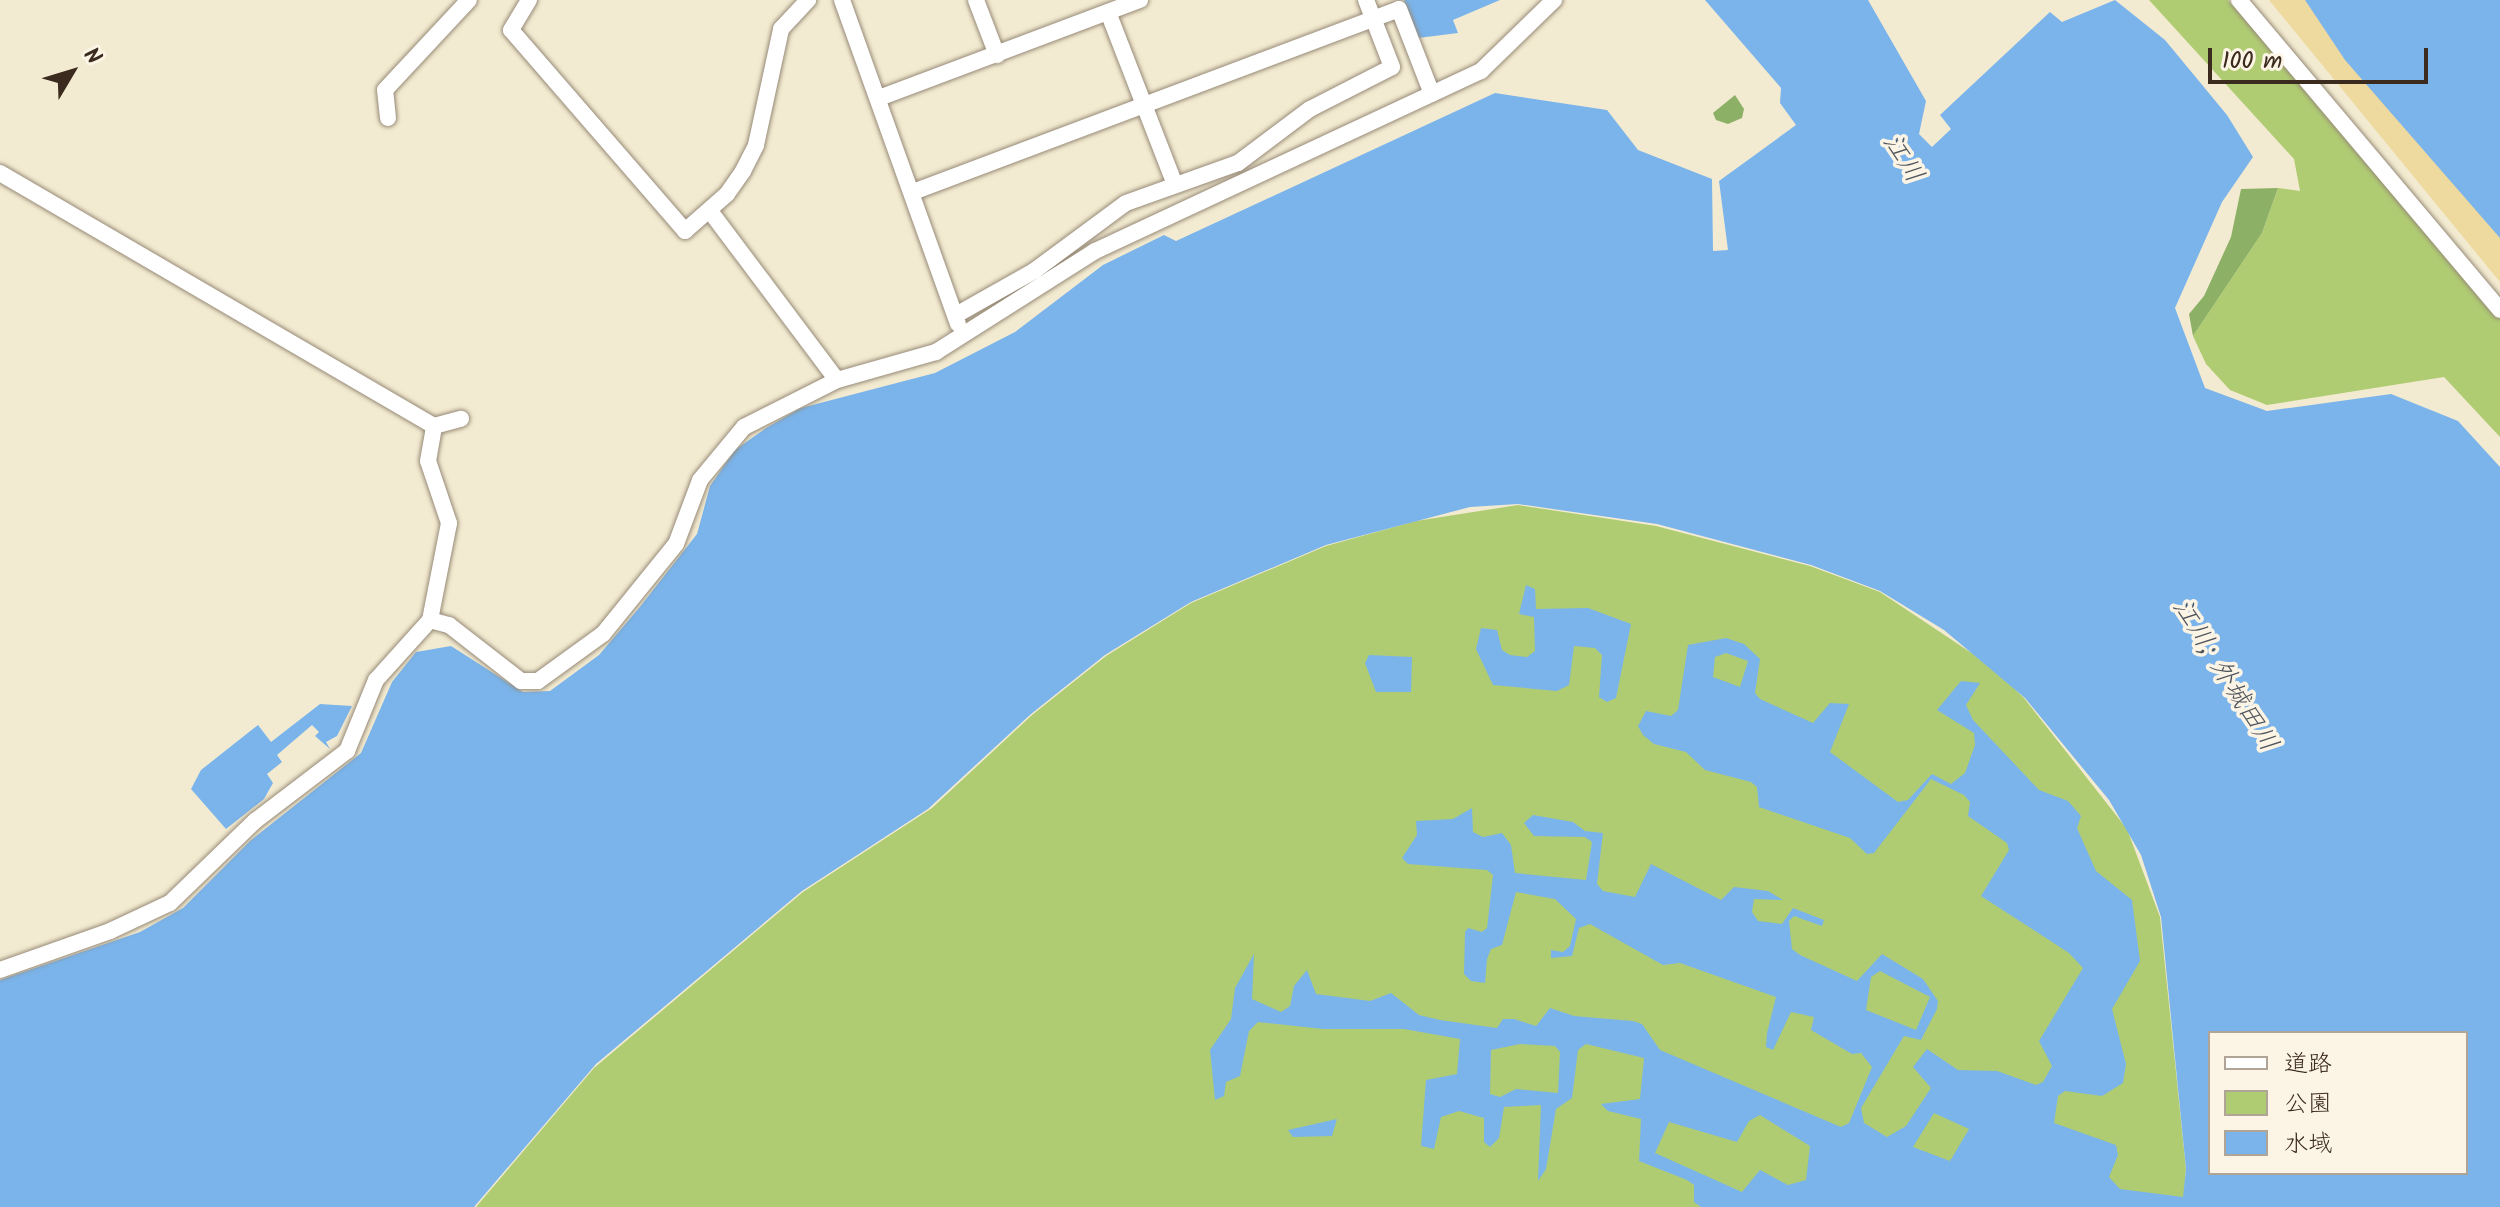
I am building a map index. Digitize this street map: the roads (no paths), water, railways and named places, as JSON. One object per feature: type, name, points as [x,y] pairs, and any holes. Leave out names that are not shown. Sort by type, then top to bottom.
[{"type":"street","points":[[388,118],[385,90],[469,0]]},
{"type":"street","points":[[529,0],[511,30],[596,132],[685,231],[727,194],[756,145],[781,29],[808,0]]},
{"type":"street","points":[[842,0],[913,192],[962,337]]},
{"type":"street","points":[[976,0],[997,55]]},
{"type":"street","points":[[879,98],[1140,0]]},
{"type":"street","points":[[956,315],[1034,271],[1126,203],[1174,182],[1238,163],[1310,109],[1392,67],[1366,0]]},
{"type":"street","points":[[430,620],[449,625],[521,681],[538,681],[603,634],[676,544],[700,480],[722,448],[772,408],[837,380],[936,352],[1095,251],[1481,71],[1554,0]]},
{"type":"street","points":[[2239,0],[2500,310]]},
{"type":"street","points":[[913,192],[1373,18],[1398,4],[1432,94]]},
{"type":"street","points":[[1108,12],[1174,182]]},
{"type":"street","points":[[0,173],[434,426],[461,419]]},
{"type":"street","points":[[710,211],[837,380]]},
{"type":"street","points":[[0,970],[110,931],[170,903],[255,821],[347,751],[376,680],[430,620],[449,523],[428,461],[434,426]]},
{"type":"water","points":[[1404,0],[1500,0],[1453,20],[1458,33],[1418,38]]},
{"type":"water","points":[[1705,0],[1868,0],[1926,101],[1919,134],[1932,147],[1951,129],[1940,115],[2050,12],[2062,22],[2115,0],[2165,40],[2227,115],[2253,157],[2222,202],[2175,308],[2205,388],[2267,411],[2391,394],[2458,421],[2500,467],[2500,1207],[1701,1207],[1694,1202],[1694,1185],[1639,1161],[1641,1119],[1608,1111],[1601,1104],[1640,1099],[1644,1058],[1586,1044],[1578,1050],[1572,1098],[1556,1109],[1546,1169],[1538,1181],[1541,1105],[1504,1107],[1499,1138],[1490,1147],[1484,1142],[1484,1118],[1459,1111],[1441,1117],[1434,1149],[1421,1146],[1426,1080],[1457,1074],[1460,1039],[1404,1029],[1323,1029],[1258,1022],[1249,1031],[1240,1076],[1226,1082],[1224,1096],[1215,1100],[1210,1050],[1231,1019],[1235,988],[1254,954],[1252,999],[1281,1012],[1290,1006],[1294,986],[1307,970],[1316,994],[1370,1001],[1391,993],[1419,1015],[1440,1020],[1497,1028],[1503,1019],[1514,1019],[1536,1026],[1550,1008],[1574,1016],[1633,1021],[1642,1024],[1660,1050],[1841,1127],[1849,1123],[1872,1067],[1861,1053],[1852,1054],[1811,1030],[1814,1017],[1791,1012],[1773,1050],[1766,1047],[1776,997],[1680,963],[1663,965],[1590,924],[1579,928],[1572,956],[1551,958],[1551,950],[1563,952],[1570,946],[1576,919],[1555,899],[1516,892],[1502,945],[1491,949],[1487,959],[1485,983],[1471,981],[1464,974],[1465,932],[1468,928],[1482,932],[1487,928],[1493,875],[1487,870],[1408,864],[1402,858],[1417,835],[1416,821],[1453,819],[1472,808],[1473,832],[1483,837],[1502,833],[1511,845],[1515,873],[1586,880],[1592,842],[1585,837],[1534,836],[1524,823],[1533,815],[1573,822],[1585,831],[1603,833],[1597,884],[1603,891],[1635,897],[1651,864],[1721,900],[1734,887],[1768,891],[1783,900],[1754,899],[1752,912],[1758,921],[1782,924],[1793,908],[1824,920],[1822,926],[1794,916],[1789,921],[1792,949],[1800,955],[1857,981],[1882,954],[1923,979],[1938,1001],[1937,1009],[1921,1040],[1904,1036],[1861,1108],[1864,1123],[1887,1137],[1906,1126],[1931,1088],[1913,1067],[1927,1049],[1958,1070],[1997,1071],[2036,1085],[2043,1082],[2052,1066],[2039,1041],[2083,968],[2069,953],[1981,896],[2009,850],[2007,843],[1968,816],[1970,802],[1964,795],[1931,779],[1874,853],[1867,854],[1850,838],[1759,807],[1757,787],[1751,782],[1705,770],[1686,752],[1654,744],[1643,735],[1638,726],[1646,711],[1671,716],[1678,710],[1688,645],[1726,638],[1744,644],[1760,659],[1755,693],[1760,699],[1813,723],[1830,703],[1849,704],[1830,752],[1898,802],[1908,800],[1932,774],[1951,784],[1965,773],[1975,745],[1974,733],[1937,710],[1961,681],[1980,683],[1966,705],[1973,720],[2039,790],[2068,801],[2081,816],[2077,828],[2096,871],[2132,900],[2140,961],[2112,1009],[2126,1064],[2123,1083],[2102,1096],[2065,1091],[2058,1096],[2054,1123],[2116,1145],[2118,1155],[2109,1177],[2120,1189],[2183,1197],[2186,1169],[2161,917],[2141,855],[2109,800],[2025,698],[1944,630],[1880,591],[1811,565],[1657,524],[1518,504],[1470,507],[1326,545],[1191,602],[1105,655],[1031,714],[928,809],[802,891],[596,1064],[474,1207],[0,1207],[0,980],[140,932],[183,908],[250,841],[361,753],[392,682],[416,652],[451,646],[523,692],[550,691],[599,655],[639,608],[697,534],[710,486],[735,450],[766,428],[801,408],[935,373],[1015,332],[1103,265],[1164,235],[1176,241],[1495,93],[1607,110],[1638,150],[1712,179],[1713,251],[1728,250],[1719,181],[1796,125],[1780,103],[1781,88]],"holes":[[[1726,653],[1748,661],[1740,687],[1713,677],[1715,657]],[[1880,971],[1930,997],[1916,1030],[1866,1010],[1871,977]],[[1520,1044],[1555,1046],[1560,1052],[1558,1093],[1516,1089],[1500,1097],[1490,1094],[1491,1050]],[[1934,1113],[1969,1129],[1950,1161],[1913,1147]],[[1760,1115],[1810,1146],[1806,1180],[1788,1185],[1760,1170],[1742,1192],[1655,1153],[1669,1122],[1737,1142],[1749,1121]]]},
{"type":"water","points":[[2305,0],[2500,0],[2500,238],[2345,60]]},
{"type":"water","points":[[1526,585],[1535,589],[1536,609],[1588,608],[1631,624],[1616,698],[1607,702],[1599,697],[1602,655],[1595,648],[1574,646],[1569,685],[1557,691],[1493,685],[1476,649],[1481,628],[1497,630],[1502,650],[1510,655],[1527,657],[1535,651],[1534,617],[1519,614]]},
{"type":"water","points":[[1369,655],[1412,657],[1411,692],[1376,692],[1365,663]]},
{"type":"water","points":[[320,704],[352,706],[337,736],[326,742],[330,749],[315,736],[319,732],[312,725],[277,755],[282,762],[267,774],[273,783],[264,799],[226,829],[191,789],[201,770],[258,725],[271,742]]},
{"type":"water","points":[[1337,1119],[1332,1136],[1293,1137],[1288,1130]]},
{"type":"water label","name":"江川","points":[[1902,159]]},
{"type":"water label","name":"江川; 外城田川","points":[[2224,676]]}]
